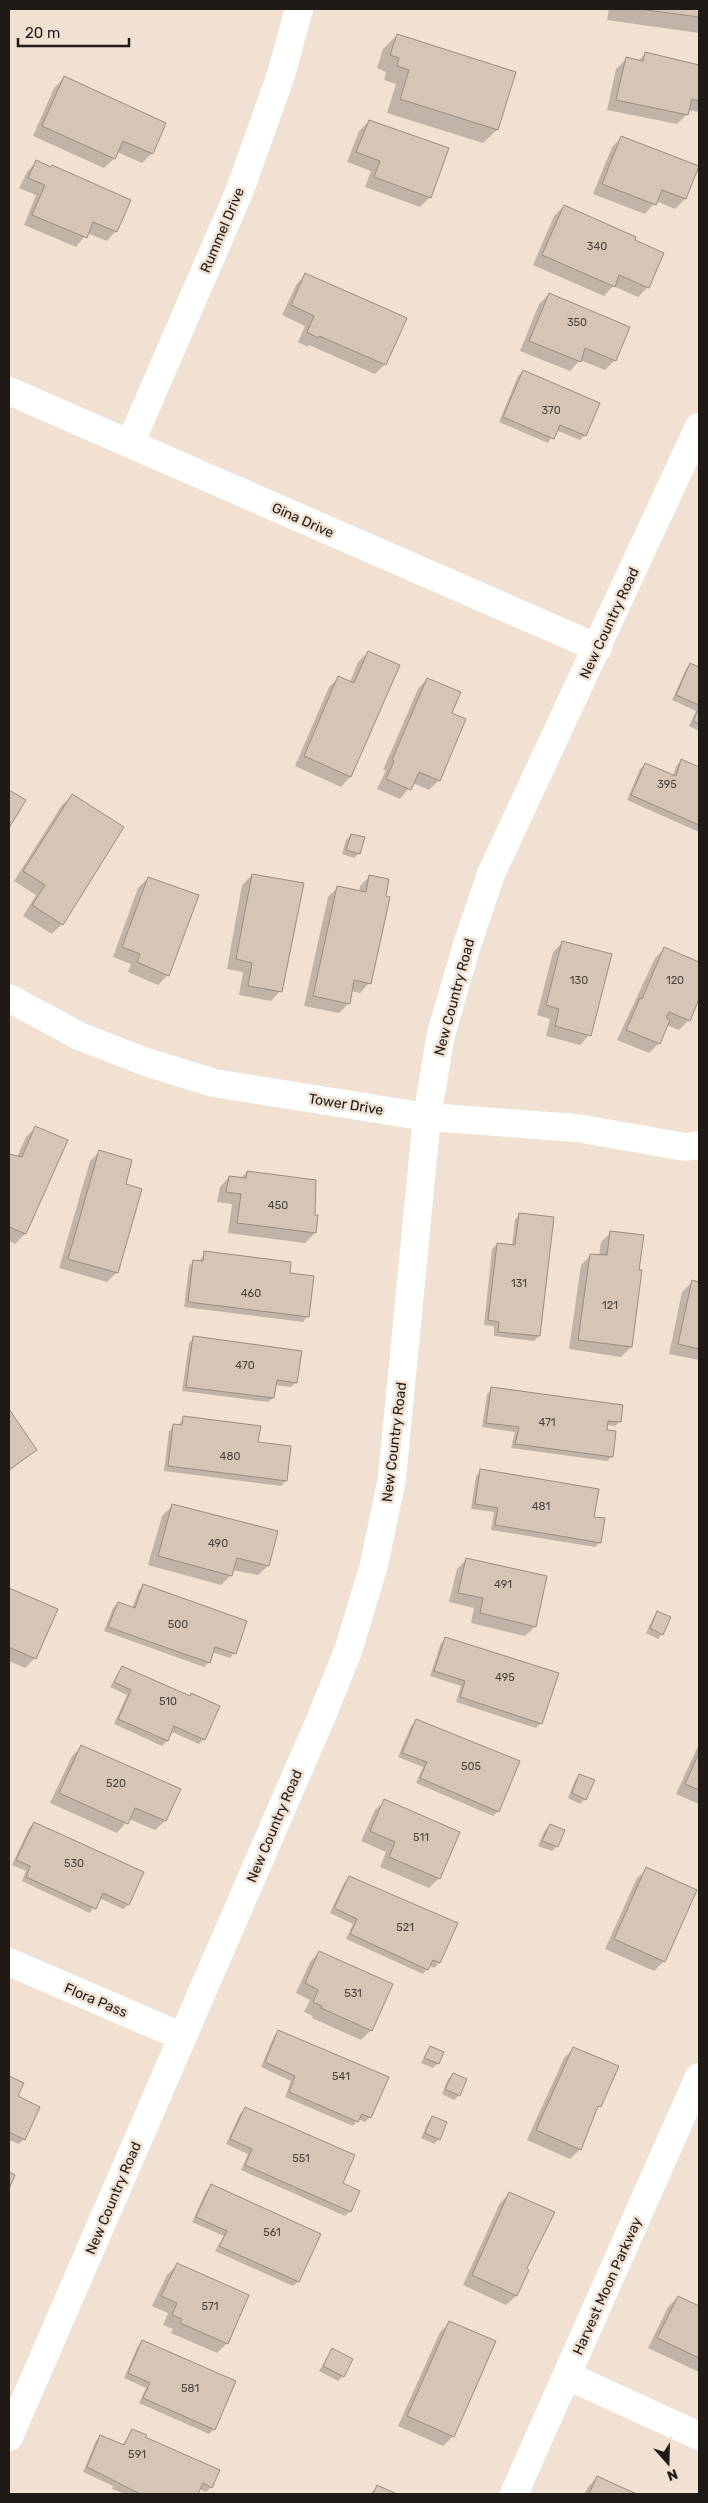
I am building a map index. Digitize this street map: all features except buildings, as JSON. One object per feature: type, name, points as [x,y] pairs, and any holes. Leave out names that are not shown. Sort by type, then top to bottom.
[{"type":"street","name":"Rummel Drive","points":[[130,444],[240,190],[281,75],[299,9]]},
{"type":"street","name":"Gina Drive","points":[[9,391],[598,648]]},
{"type":"street","name":"New Country Road","points":[[9,2437],[348,1651],[374,1566],[392,1478],[427,1117],[441,1034],[491,874],[598,648],[699,427]]},
{"type":"street","name":"Tower Drive","points":[[9,998],[79,1036],[146,1062],[214,1083],[427,1117],[578,1128],[685,1147],[699,1145]]},
{"type":"street","name":"Flora Pass","points":[[9,1962],[183,2037]]},
{"type":"street","name":"Harvest Moon Parkway","points":[[514,2494],[568,2376],[699,2077]]},
{"type":"street","points":[[568,2376],[699,2436]]}]
